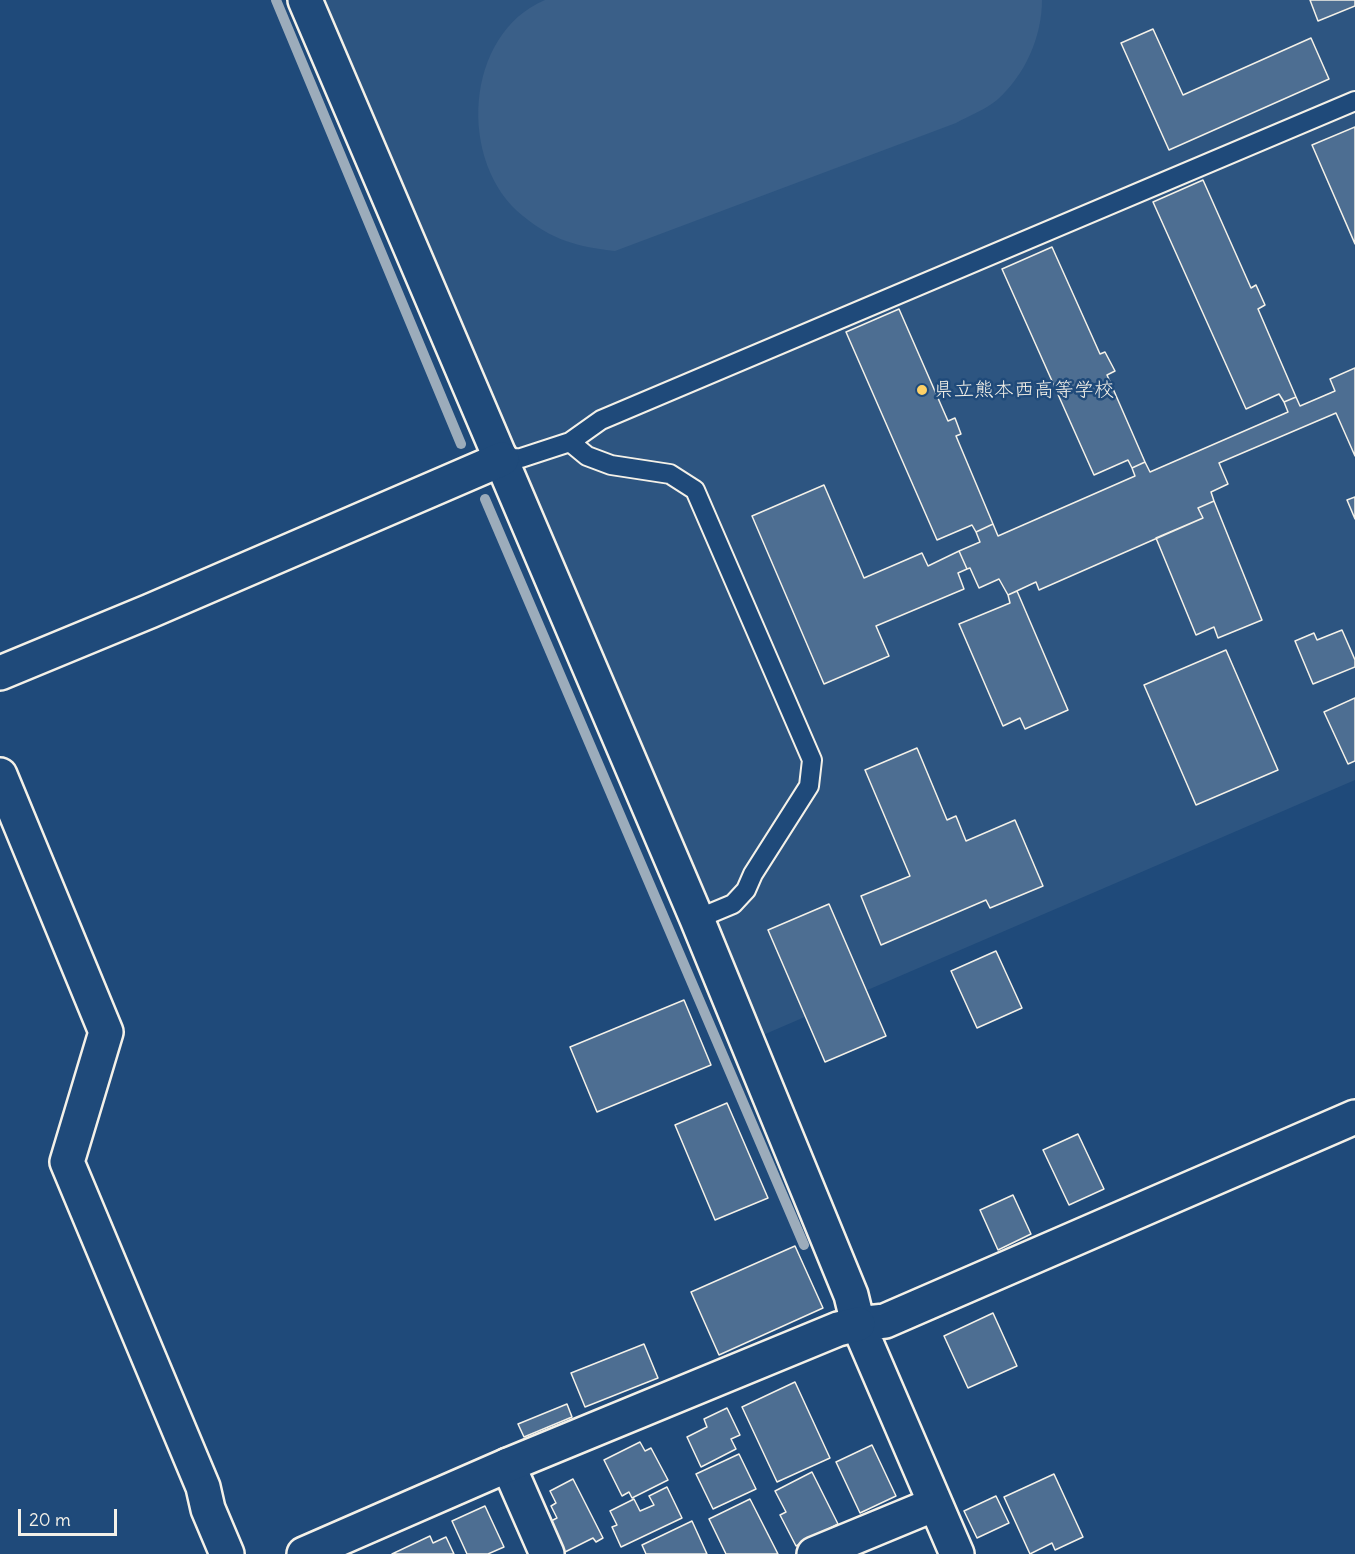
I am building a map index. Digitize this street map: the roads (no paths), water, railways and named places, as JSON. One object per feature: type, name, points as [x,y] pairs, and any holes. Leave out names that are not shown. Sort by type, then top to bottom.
[{"type":"street","points":[[305,0],[697,919],[851,1294],[858,1324],[957,1554]]},
{"type":"street","points":[[0,673],[502,459]]},
{"type":"street","points":[[0,775],[106,1032],[67,1162],[203,1488],[208,1509],[227,1554]]},
{"type":"street","points":[[303,1554],[508,1465],[838,1329],[885,1321],[1355,1117]]},
{"type":"street","points":[[508,1465],[547,1554]]},
{"type":"street","points":[[814,1554],[935,1504]]},
{"type":"lane","points":[[502,459],[521,458],[570,442],[601,420],[1355,101]]},
{"type":"lane","points":[[570,442],[587,456],[612,465],[670,474],[695,490],[812,760],[809,786],[753,874],[746,890],[733,904],[697,919]]},
{"type":"waterway","points":[[276,0],[461,444]]},
{"type":"waterway","points":[[485,499],[804,1245]]},
{"type":"place","name":"県立熊本西高等学校","points":[[922,390]]}]
